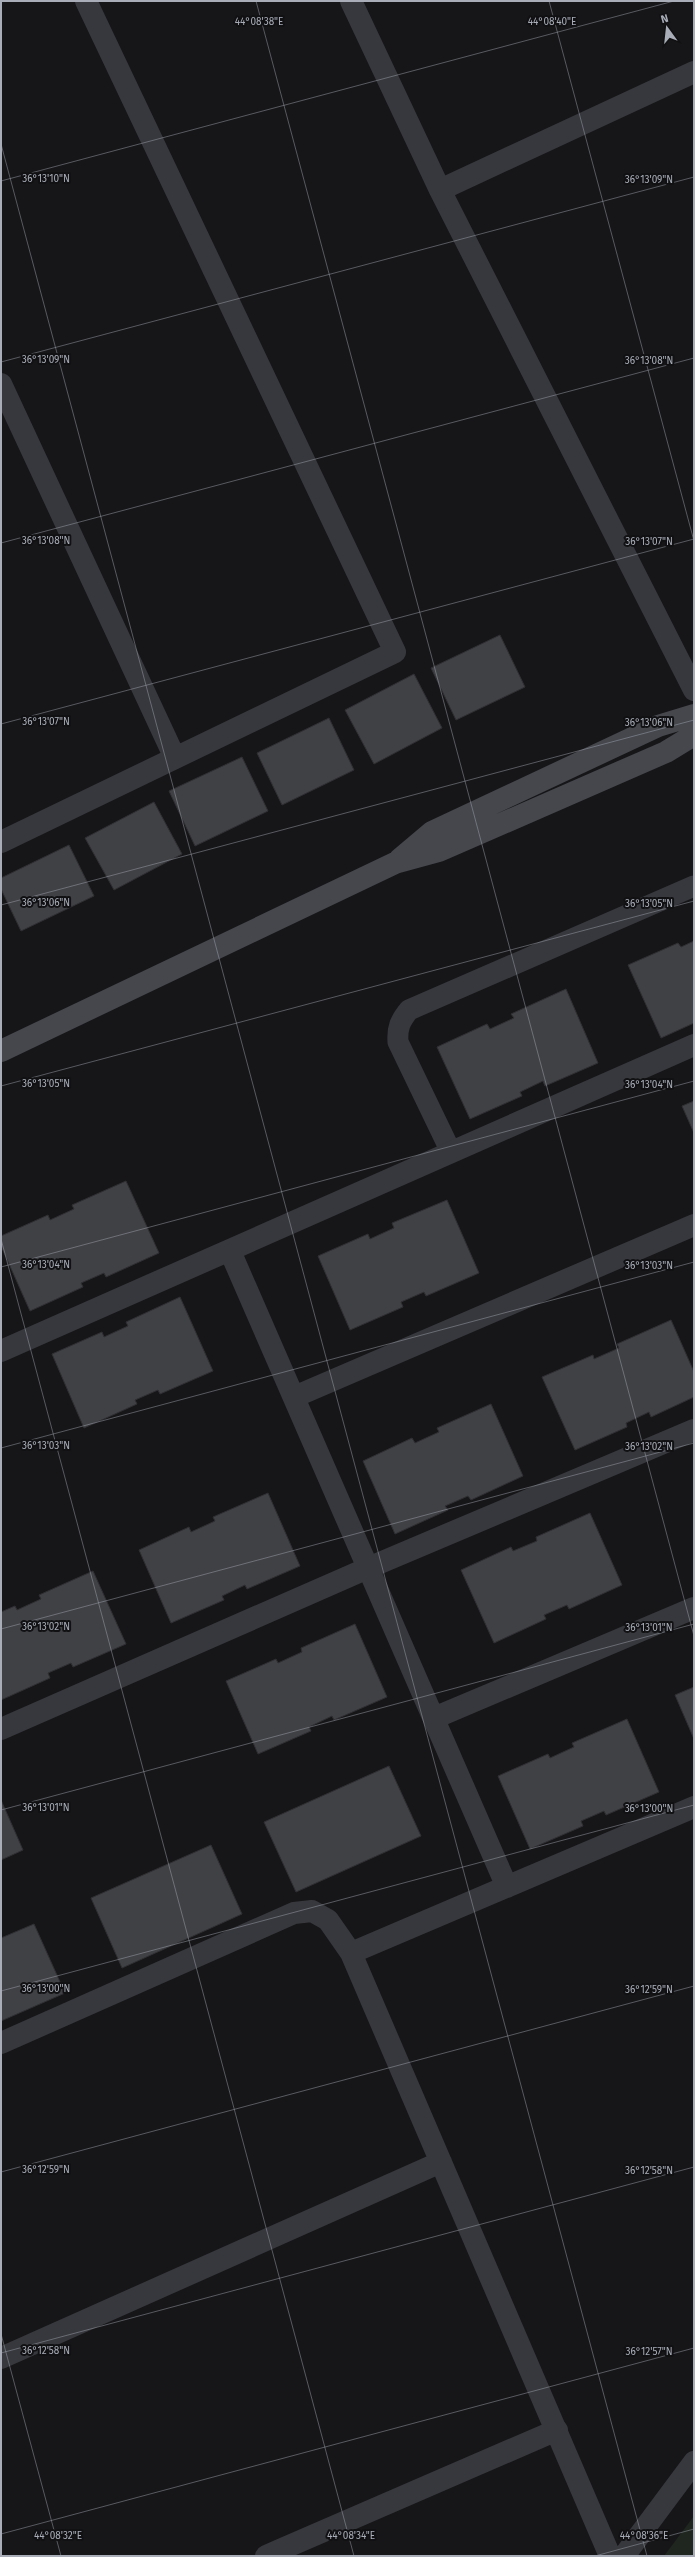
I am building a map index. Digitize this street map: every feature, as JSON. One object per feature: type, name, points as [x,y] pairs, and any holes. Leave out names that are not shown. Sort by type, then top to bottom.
[{"type":"street","points":[[1,842],[394,652],[86,1]]},
{"type":"street","points":[[351,1],[440,190],[694,690]]},
{"type":"street","points":[[440,190],[694,72]]},
{"type":"street","points":[[1,384],[175,758]]},
{"type":"street","points":[[395,863],[432,832],[663,724],[694,715]]},
{"type":"street","points":[[1,1051],[395,863],[439,851],[666,752],[694,735]]},
{"type":"street","points":[[1,1350],[230,1251],[694,1045]]},
{"type":"street","points":[[294,1397],[694,1225]]},
{"type":"street","points":[[230,1251],[507,1887]]},
{"type":"street","points":[[1,1729],[368,1568],[694,1430]]},
{"type":"street","points":[[434,1718],[694,1608]]},
{"type":"street","points":[[351,1953],[694,1807]]},
{"type":"street","points":[[1,2043],[294,1912],[312,1911],[328,1920],[351,1953],[610,2556]]},
{"type":"street","points":[[1,2358],[441,2162]]},
{"type":"street","points":[[266,2556],[557,2430]]},
{"type":"street","points":[[624,2556],[694,2462]]},
{"type":"lane","points":[[451,1152],[398,1042],[398,1030],[402,1019],[409,1010],[694,886]]},
{"type":"shaded area","points":[[694,2516],[694,2556],[664,2556]]},
{"type":"building","points":[[500,635],[525,687],[456,720],[431,668]]},
{"type":"building","points":[[414,674],[442,728],[374,764],[345,710]]},
{"type":"building","points":[[329,718],[354,770],[282,805],[257,753]]},
{"type":"building","points":[[242,757],[268,811],[195,846],[169,791]]},
{"type":"building","points":[[154,802],[182,854],[114,890],[85,838]]},
{"type":"building","points":[[69,845],[94,896],[21,931],[1,889],[1,878]]},
{"type":"building","points":[[694,941],[694,1023],[661,1038],[628,965],[678,943],[681,947]]},
{"type":"building","points":[[566,989],[598,1063],[545,1086],[543,1081],[520,1092],[522,1096],[470,1119],[437,1047],[487,1024],[490,1029],[514,1018],[511,1014]]},
{"type":"building","points":[[694,1101],[694,1133],[682,1106]]},
{"type":"building","points":[[126,1181],[159,1253],[106,1277],[104,1273],[81,1283],[83,1287],[30,1311],[1,1246],[1,1236],[48,1215],[50,1220],[74,1209],[72,1205]]},
{"type":"building","points":[[447,1200],[479,1273],[426,1296],[424,1292],[401,1302],[403,1307],[350,1330],[318,1256],[368,1234],[370,1239],[394,1228],[392,1223]]},
{"type":"building","points":[[180,1297],[213,1371],[160,1394],[158,1390],[135,1400],[137,1404],[84,1428],[52,1354],[102,1332],[104,1337],[128,1326],[126,1322]]},
{"type":"building","points":[[671,1320],[694,1372],[694,1397],[651,1417],[649,1412],[626,1423],[627,1427],[575,1450],[542,1377],[593,1355],[594,1359],[619,1348],[617,1344]]},
{"type":"building","points":[[491,1404],[523,1476],[471,1500],[468,1496],[445,1506],[448,1510],[395,1534],[363,1461],[412,1438],[415,1443],[439,1432],[437,1428]]},
{"type":"building","points":[[268,1493],[300,1566],[247,1589],[245,1585],[222,1596],[224,1600],[171,1623],[139,1550],[189,1527],[191,1532],[215,1521],[213,1517]]},
{"type":"building","points":[[590,1513],[622,1585],[569,1609],[567,1605],[544,1615],[546,1619],[494,1643],[461,1570],[511,1547],[513,1551],[537,1541],[536,1537]]},
{"type":"building","points":[[93,1571],[126,1644],[73,1667],[71,1663],[48,1673],[50,1678],[1,1700],[1,1612],[15,1606],[17,1610],[41,1599],[39,1595]]},
{"type":"building","points":[[355,1624],[387,1697],[334,1720],[332,1716],[309,1727],[311,1731],[258,1754],[226,1681],[276,1659],[278,1663],[302,1652],[301,1648]]},
{"type":"building","points":[[694,1687],[694,1739],[675,1695]]},
{"type":"building","points":[[627,1719],[659,1792],[606,1815],[604,1811],[581,1821],[583,1826],[530,1849],[498,1776],[548,1754],[550,1758],[574,1747],[572,1743]]},
{"type":"building","points":[[389,1766],[421,1836],[296,1892],[264,1822]]},
{"type":"building","points":[[1,1800],[23,1850],[1,1860]]},
{"type":"building","points":[[211,1845],[242,1914],[122,1968],[91,1898]]},
{"type":"building","points":[[34,1924],[65,1993],[1,2021],[1,1938]]}]
